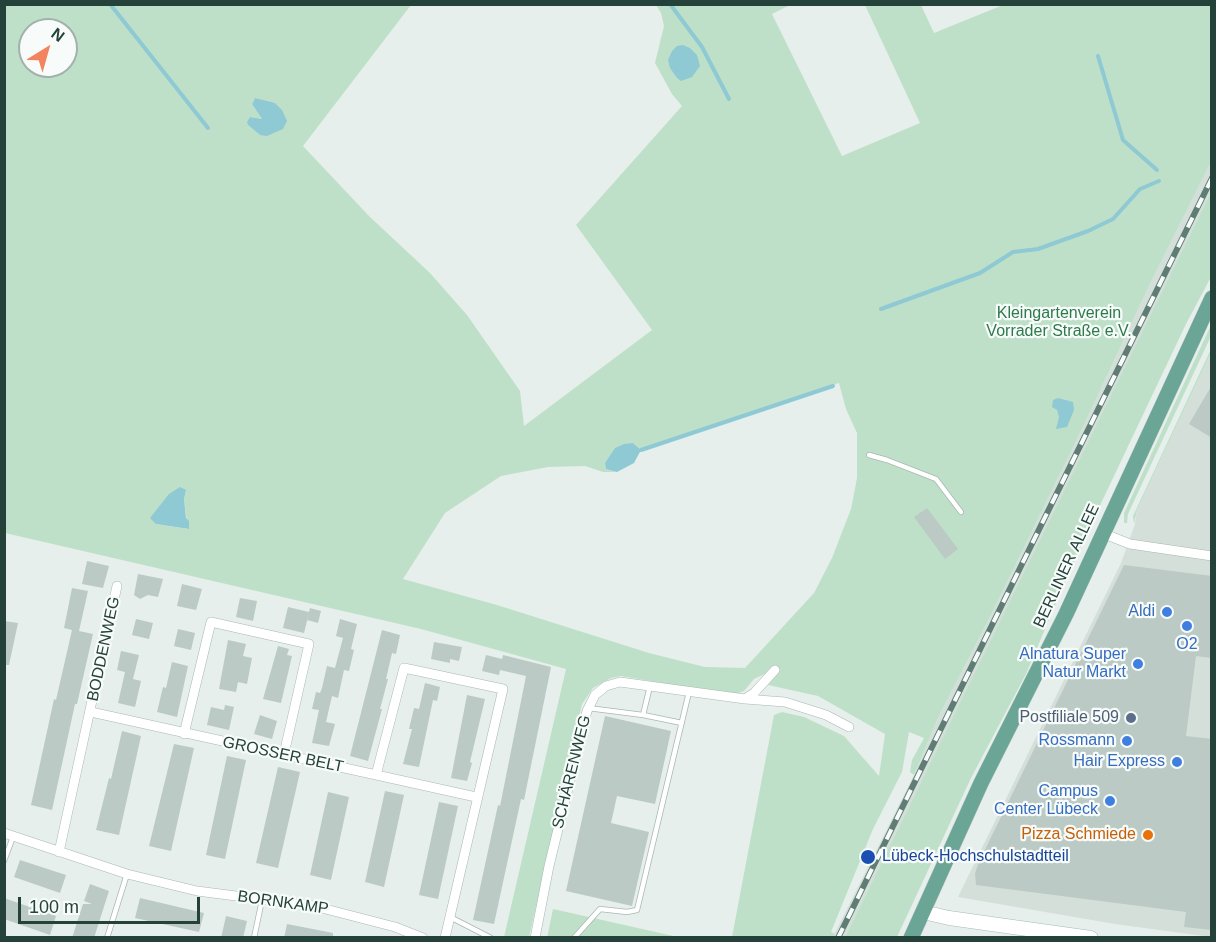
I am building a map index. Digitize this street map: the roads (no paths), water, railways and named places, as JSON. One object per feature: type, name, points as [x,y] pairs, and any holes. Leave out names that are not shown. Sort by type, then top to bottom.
[{"type":"main road","name":"BERLINER ALLEE","points":[[911,938],[981,783],[1061,623],[1212,298]]},
{"type":"street","points":[[1102,533],[1130,544],[1212,556]]},
{"type":"street","name":"BODDENWEG","points":[[91,712],[117,586]]},
{"type":"street","points":[[184,734],[211,622],[309,644],[284,754]]},
{"type":"street","points":[[376,775],[404,668],[503,689],[445,938]]},
{"type":"street","points":[[745,699],[754,693],[775,670]]},
{"type":"street","name":"SCHÄRENWEG","points":[[535,938],[549,866],[588,708],[595,695],[610,684],[632,683],[745,699],[786,702],[826,715],[849,727]]},
{"type":"street","points":[[59,852],[91,712]]},
{"type":"street","name":"GROSSER BELT","points":[[91,712],[476,797]]},
{"type":"street","name":"BORNKAMP","points":[[9,835],[128,874],[197,891],[314,906],[395,927],[423,938]]},
{"type":"street","points":[[923,912],[949,918],[1091,938]]},
{"type":"lane","points":[[869,456],[887,460],[936,479],[962,512]]},
{"type":"lane","points":[[643,715],[650,686]]},
{"type":"lane","points":[[574,938],[600,909],[627,912],[637,910],[689,692]]},
{"type":"lane","points":[[588,708],[682,723]]},
{"type":"lane","points":[[4,861],[9,835]]},
{"type":"lane","points":[[107,938],[128,874]]},
{"type":"lane","points":[[254,938],[262,900]]},
{"type":"lane","points":[[450,917],[490,938]]},
{"type":"water","points":[[683,45],[697,55],[700,66],[692,77],[681,81],[670,68],[668,60],[677,46]]},
{"type":"water","points":[[255,98],[275,103],[282,110],[287,121],[283,129],[267,136],[260,135],[248,125],[250,117],[262,119],[252,104]]},
{"type":"water","points":[[1058,398],[1073,402],[1074,410],[1067,427],[1056,429],[1059,417],[1057,410],[1052,407],[1053,400]]},
{"type":"water","points":[[633,443],[641,450],[634,463],[617,472],[606,469],[605,463],[615,448]]},
{"type":"water","points":[[180,487],[186,490],[184,499],[189,529],[156,524],[150,518],[169,494]]},
{"type":"waterway","points":[[110,4],[208,128]]},
{"type":"waterway","points":[[670,4],[702,47],[729,99]]},
{"type":"waterway","points":[[1098,56],[1123,140],[1157,170]]},
{"type":"waterway","points":[[881,309],[980,273],[1013,252],[1038,249],[1088,231],[1113,219],[1140,189],[1159,181]]},
{"type":"waterway","points":[[641,450],[833,386]]},
{"type":"railway","points":[[838,938],[1212,178]]},
{"type":"place","name":"Aldi","points":[[1167,612]]},
{"type":"place","name":"O2","points":[[1187,626]]},
{"type":"place","name":"Alnatura Super Natur Markt","points":[[1138,664]]},
{"type":"place","name":"Postfiliale 509","points":[[1131,718]]},
{"type":"place","name":"Rossmann","points":[[1127,741]]},
{"type":"place","name":"Hair Express","points":[[1177,762]]},
{"type":"place","name":"Campus Center Lübeck","points":[[1110,801]]},
{"type":"place","name":"Pizza Schmiede","points":[[1148,835]]},
{"type":"place","name":"Lübeck-Hochschulstadtteil","points":[[868,857]]},
{"type":"park label","name":"Kleingartenverein Vorrader Straße e.V.","points":[[1059,323]]}]
